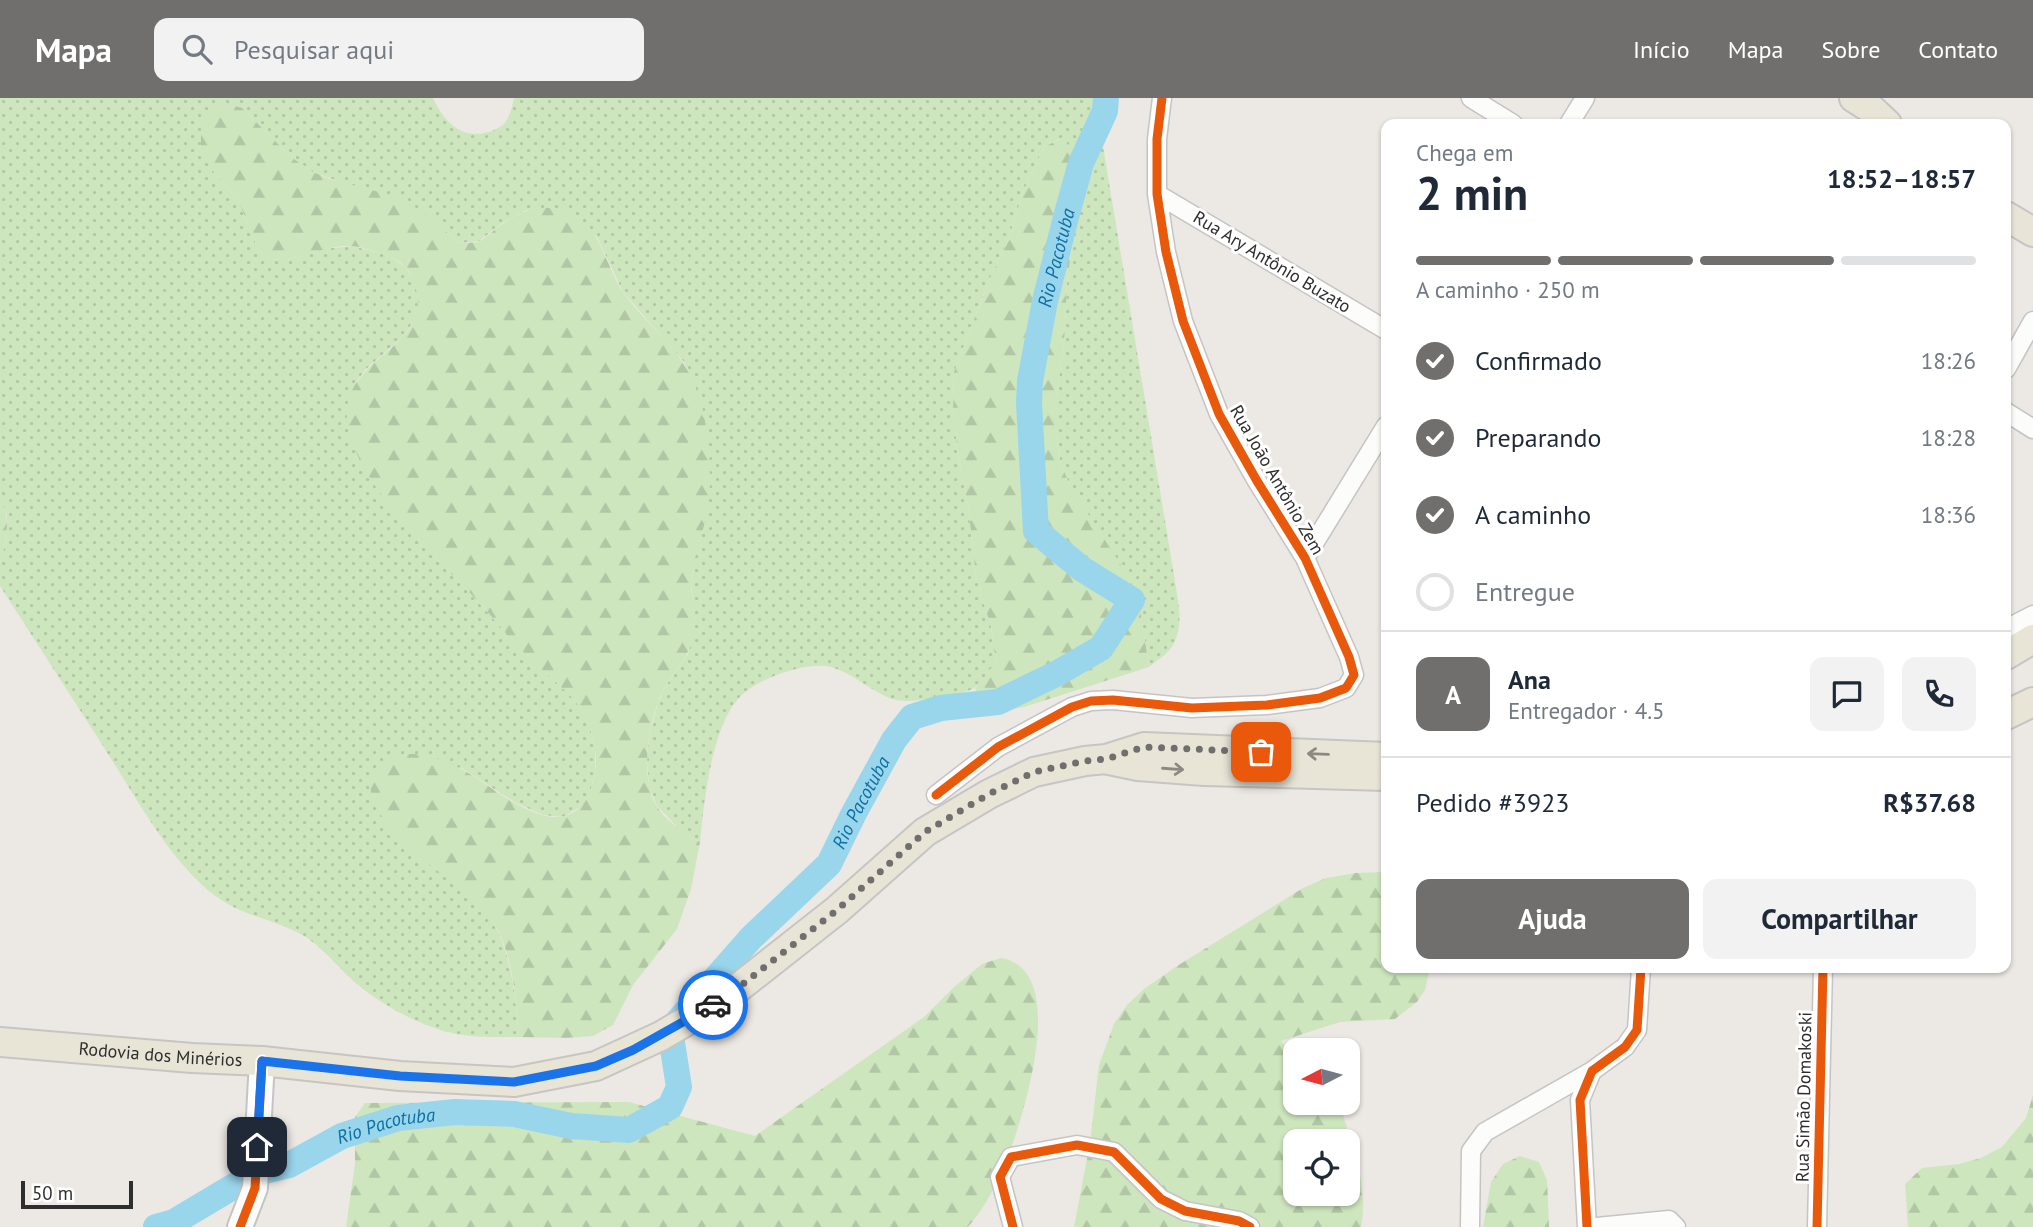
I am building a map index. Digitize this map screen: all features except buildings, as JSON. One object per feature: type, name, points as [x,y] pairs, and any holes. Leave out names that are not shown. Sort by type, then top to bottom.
[{"type":"main road","points":[[2011,218],[2033,232]]},
{"type":"main road","points":[[2011,652],[2033,639]]},
{"type":"main road","points":[[2011,671],[2033,660]]},
{"type":"main road","points":[[2011,713],[2033,702]]},
{"type":"main road","name":"Rodovia dos Minérios","points":[[0,1042],[262,1061],[400,1076],[514,1082],[596,1066],[652,1040],[724,999],[837,910],[925,832],[989,794],[1034,772],[1106,759],[1144,747],[1381,757]]},
{"type":"main road","name":"Rodovia dos Minérios","points":[[1106,759],[1138,766],[1204,771],[1381,776]]},
{"type":"street","name":"Rua João Antônio Zem","points":[[936,795],[998,747],[1072,707],[1091,701],[1113,700],[1192,708],[1267,705],[1320,698],[1346,688],[1354,675],[1349,657],[1305,558],[1219,414],[1183,321],[1166,252],[1157,194],[1157,139],[1163,98]]},
{"type":"street","points":[[1471,98],[1505,119]]},
{"type":"street","points":[[1572,119],[1585,98]]},
{"type":"street","name":"Rua Ary Antônio Buzato","points":[[1157,194],[1381,327]]},
{"type":"street","points":[[2011,360],[2033,321]]},
{"type":"street","points":[[2011,415],[2033,429]]},
{"type":"street","points":[[1305,558],[1381,434]]},
{"type":"street","points":[[2011,626],[2033,615]]},
{"type":"street","points":[[1470,1227],[1471,1151],[1485,1132],[1592,1071],[1625,1047],[1637,1030],[1641,973]]},
{"type":"street","name":"Rua Simão Domakoski","points":[[1817,1227],[1823,973]]},
{"type":"street","points":[[240,1227],[256,1188],[262,1061]]},
{"type":"street","points":[[1587,1227],[1580,1100],[1592,1071]]},
{"type":"street","points":[[1013,1227],[1000,1177],[1011,1157],[1077,1145],[1114,1152],[1161,1199],[1185,1211],[1239,1221],[1250,1227]]},
{"type":"street","points":[[1597,1227],[1669,1220],[1676,1227]]},
{"type":"green space","points":[[0,98],[433,98],[452,125],[467,133],[478,134],[495,130],[504,124],[514,98],[1095,98],[1178,603],[1176,640],[1169,651],[1149,667],[1140,609],[1069,484],[1060,460],[1056,435],[1056,397],[1064,346],[1067,282],[1080,189],[1061,138],[1044,147],[1024,190],[1008,240],[990,278],[954,372],[953,410],[958,456],[968,505],[976,577],[991,627],[996,662],[981,682],[971,690],[914,701],[889,698],[846,673],[825,666],[791,670],[757,684],[738,699],[721,729],[710,767],[700,842],[682,832],[657,806],[649,787],[647,758],[650,732],[658,703],[665,687],[688,654],[695,626],[691,584],[707,439],[700,401],[684,362],[623,292],[597,237],[561,210],[540,208],[524,211],[479,241],[459,243],[425,213],[313,172],[291,157],[242,108],[213,171],[238,200],[258,249],[270,260],[352,246],[388,255],[405,267],[415,281],[419,304],[417,316],[403,337],[366,369],[356,382],[348,402],[347,418],[386,500],[529,658],[576,700],[589,724],[595,747],[595,773],[589,797],[582,806],[563,817],[543,815],[516,803],[460,767],[460,887],[487,913],[500,937],[512,979],[519,1037],[464,1035],[443,1031],[417,1021],[367,992],[323,950],[303,935],[229,905],[189,872],[155,828],[0,586],[0,563],[6,540],[7,516],[0,495]]},
{"type":"green space","points":[[222,102],[242,108],[291,157],[313,172],[397,197],[425,213],[459,243],[480,241],[511,218],[534,209],[551,208],[574,216],[594,234],[625,295],[679,356],[695,385],[706,429],[710,475],[708,504],[692,575],[694,636],[688,652],[659,699],[654,713],[647,762],[651,793],[656,805],[670,821],[700,842],[691,889],[677,929],[633,985],[613,1025],[593,1036],[519,1037],[509,961],[499,932],[491,919],[466,893],[428,864],[395,832],[372,799],[372,778],[378,765],[393,756],[414,754],[449,763],[509,800],[542,815],[557,817],[570,814],[588,797],[595,770],[594,743],[590,728],[577,704],[521,650],[411,531],[384,498],[361,462],[348,428],[348,401],[358,381],[406,333],[416,316],[417,293],[410,274],[393,258],[353,246],[270,260],[258,249],[238,200],[213,171],[201,147],[201,125],[211,107]]},
{"type":"green space","points":[[1062,138],[1073,150],[1080,189],[1067,282],[1064,346],[1056,397],[1056,435],[1060,460],[1069,484],[1128,576],[1140,609],[1149,667],[1024,707],[998,712],[985,704],[975,689],[996,662],[991,627],[976,577],[968,505],[958,456],[953,410],[954,372],[990,278],[1008,240],[1024,190],[1044,147]]},
{"type":"green space","points":[[0,495],[6,512],[7,529],[0,563]]},
{"type":"green space","points":[[1381,872],[1381,973],[1429,973],[1425,990],[1417,1002],[1395,1019],[1340,1022],[1283,1038],[1281,1041],[1283,1115],[1343,1115],[1347,1129],[1283,1129],[1283,1206],[1360,1206],[1360,1177],[1363,1197],[1361,1227],[1074,1227],[1090,1143],[1099,1065],[1114,1024],[1127,1005],[1144,989],[1303,888],[1326,878]]},
{"type":"green space","points":[[1001,958],[1022,968],[1034,989],[1038,1017],[1036,1049],[1022,1114],[1006,1162],[990,1196],[968,1227],[346,1227],[355,1164],[355,1117],[365,1103],[629,1102],[755,1136],[924,1017],[982,964]]},
{"type":"green space","points":[[2033,1095],[2033,1227],[1908,1227],[1905,1184],[1922,1168],[1959,1164],[1981,1158],[2002,1147],[2026,1118]]},
{"type":"green space","points":[[1520,1156],[1539,1162],[1547,1180],[1549,1227],[1483,1227],[1491,1182],[1503,1164]]},
{"type":"waterway","name":"Rio Pacotuba","points":[[156,1227],[174,1222],[256,1173],[289,1165],[342,1136],[398,1118],[455,1112],[514,1114],[571,1126],[629,1130],[670,1107],[679,1087],[670,1030],[751,938],[829,864],[894,740],[912,717],[941,708],[998,702],[1056,674],[1101,648],[1132,600],[1082,569],[1036,531],[1029,403],[1030,381],[1045,301],[1066,217],[1081,163],[1105,111],[1106,98]]},
{"type":"cycle path","points":[[936,795],[998,747],[1072,707],[1091,701],[1113,700],[1192,708],[1267,705],[1320,698],[1346,688],[1354,675],[1349,657],[1305,558],[1219,414],[1183,321],[1166,252],[1157,194],[1157,139],[1162,98]]},
{"type":"cycle path","points":[[1587,1227],[1580,1100],[1592,1071],[1625,1047],[1637,1030],[1641,973]]},
{"type":"cycle path","points":[[1817,1227],[1823,973]]},
{"type":"cycle path","points":[[240,1227],[255,1188],[262,1061]]},
{"type":"cycle path","points":[[1013,1227],[1000,1177],[1011,1157],[1077,1145],[1114,1152],[1161,1199],[1185,1211],[1239,1221],[1250,1227]]},
{"type":"way so far","points":[[713,1005],[837,910],[925,832],[989,794],[1034,772],[1106,759],[1144,747],[1261,752]]},
{"type":"route","points":[[257,1147],[262,1061],[400,1076],[514,1082],[596,1066],[633,1050],[713,1005]]}]
